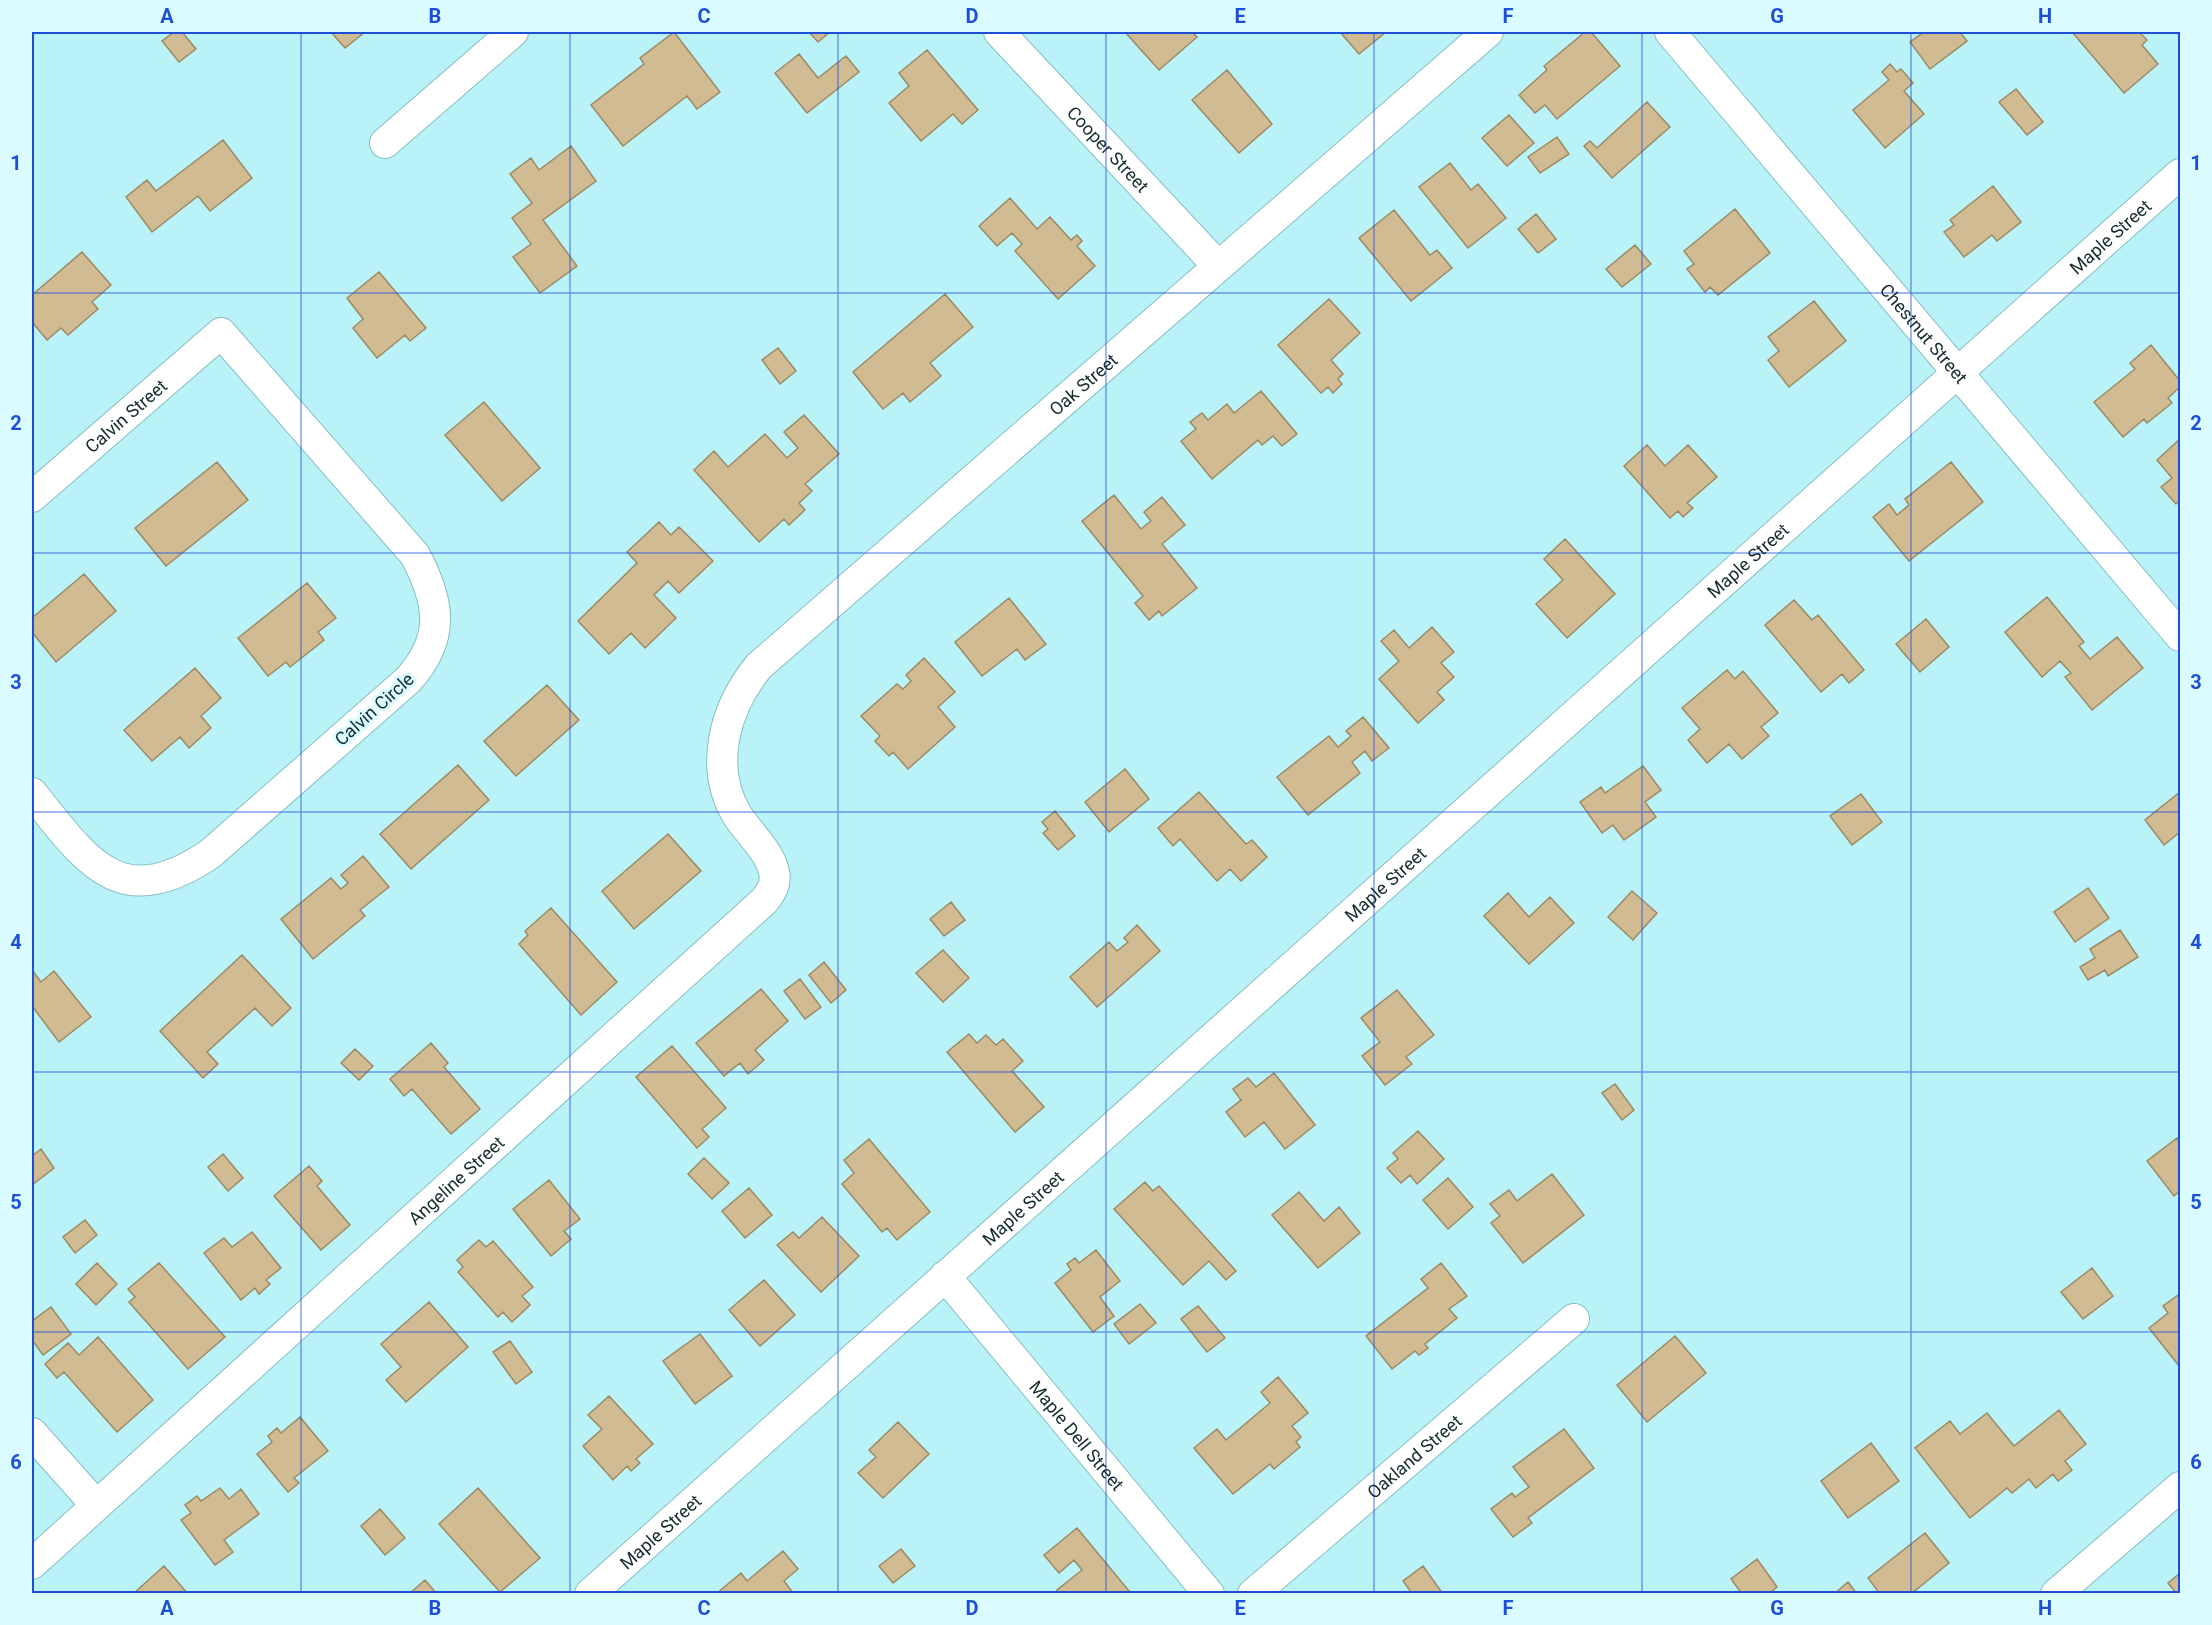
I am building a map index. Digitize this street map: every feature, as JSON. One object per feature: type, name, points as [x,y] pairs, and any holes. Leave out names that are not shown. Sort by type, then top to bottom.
[{"type":"street","points":[[385,142],[513,32]]},
{"type":"street","name":"Cooper Street","points":[[999,32],[1218,266]]},
{"type":"street","name":"Oak Street","points":[[722,763],[723,738],[728,719],[746,682],[759,666],[1488,32]]},
{"type":"street","name":"Chestnut Street","points":[[1670,32],[2181,636]]},
{"type":"street","name":"Maple Street","points":[[590,1593],[2181,174]]},
{"type":"street","name":"Calvin Street","points":[[32,497],[221,333]]},
{"type":"street","name":"Calvin Circle","points":[[32,793],[76,848],[99,868],[111,875],[133,881],[166,877],[210,854],[408,680],[418,669],[432,642],[436,627],[435,600],[415,555],[221,333]]},
{"type":"street","name":"Angeline Street","points":[[32,1564],[764,901],[775,881],[773,867],[727,796],[722,763]]},
{"type":"street","name":"Maple Dell Street","points":[[945,1276],[1209,1593]]},
{"type":"street","name":"Oakland Street","points":[[1253,1593],[1574,1319]]},
{"type":"street","points":[[32,1432],[96,1505]]},
{"type":"street","points":[[2056,1593],[2181,1487]]},
{"type":"building","points":[[174,32],[182,32],[196,49],[179,62],[162,41]]},
{"type":"building","points":[[331,32],[365,32],[345,48]]},
{"type":"building","points":[[674,32],[720,92],[697,109],[687,96],[623,146],[591,105],[644,64],[640,58]]},
{"type":"building","points":[[809,32],[830,32],[818,42]]},
{"type":"building","points":[[1125,32],[1192,32],[1197,37],[1159,70]]},
{"type":"building","points":[[1340,32],[1386,32],[1359,54]]},
{"type":"building","points":[[1585,32],[1591,32],[1620,66],[1557,119],[1545,105],[1535,113],[1519,95],[1547,70],[1544,66]]},
{"type":"building","points":[[1924,32],[1960,32],[1967,41],[1930,69],[1910,42]]},
{"type":"building","points":[[2072,32],[2139,32],[2147,40],[2142,45],[2158,64],[2124,93]]},
{"type":"building","points":[[927,50],[978,110],[962,124],[953,114],[921,141],[889,103],[909,86],[899,73]]},
{"type":"building","points":[[799,54],[818,78],[846,56],[859,72],[807,113],[775,73]]},
{"type":"building","points":[[1890,64],[1897,72],[1901,69],[1913,83],[1904,91],[1924,114],[1885,148],[1853,110],[1889,80],[1882,72]]},
{"type":"building","points":[[1227,70],[1272,124],[1239,153],[1192,100]]},
{"type":"building","points":[[2016,89],[2043,122],[2027,135],[1999,102]]},
{"type":"building","points":[[1647,102],[1670,127],[1612,178],[1584,146],[1590,141],[1597,148]]},
{"type":"building","points":[[1509,115],[1534,143],[1507,166],[1482,138]]},
{"type":"building","points":[[1557,137],[1569,154],[1540,173],[1528,157]]},
{"type":"building","points":[[223,140],[252,178],[210,211],[198,196],[152,232],[126,197],[147,180],[156,191]]},
{"type":"building","points":[[571,146],[596,181],[543,220],[577,266],[540,293],[513,257],[531,244],[512,218],[532,203],[510,174],[531,158],[539,170]]},
{"type":"building","points":[[1450,163],[1471,190],[1478,184],[1506,218],[1468,248],[1419,187]]},
{"type":"building","points":[[1993,186],[2021,222],[1997,241],[1992,235],[1964,257],[1944,232],[1954,225],[1950,220]]},
{"type":"building","points":[[1010,198],[1037,229],[1050,217],[1071,240],[1077,235],[1082,241],[1077,246],[1095,266],[1058,299],[1015,251],[1022,244],[1012,233],[997,246],[979,226]]},
{"type":"building","points":[[1735,209],[1770,253],[1718,295],[1710,287],[1705,292],[1687,269],[1694,264],[1684,251]]},
{"type":"building","points":[[1394,210],[1430,255],[1437,250],[1452,268],[1411,301],[1359,238]]},
{"type":"building","points":[[1536,214],[1556,239],[1538,253],[1518,229]]},
{"type":"building","points":[[1635,245],[1651,264],[1622,287],[1606,269]]},
{"type":"building","points":[[82,252],[111,285],[92,302],[98,309],[68,335],[61,328],[47,340],[32,322],[32,295]]},
{"type":"building","points":[[379,272],[426,328],[410,341],[405,335],[377,358],[353,328],[363,319],[347,298]]},
{"type":"building","points":[[945,294],[973,327],[930,363],[941,376],[910,402],[903,393],[883,409],[853,372]]},
{"type":"building","points":[[1329,299],[1360,333],[1331,360],[1343,374],[1338,379],[1342,384],[1333,393],[1328,387],[1321,393],[1278,345]]},
{"type":"building","points":[[1814,301],[1846,341],[1789,387],[1768,360],[1779,351],[1768,337]]},
{"type":"building","points":[[2151,345],[2180,381],[2180,387],[2168,398],[2172,403],[2147,423],[2144,419],[2123,437],[2094,402],[2135,369],[2130,363]]},
{"type":"building","points":[[778,348],[796,371],[780,384],[762,360]]},
{"type":"building","points":[[1261,391],[1297,434],[1282,446],[1273,436],[1262,445],[1258,440],[1212,479],[1181,441],[1196,429],[1190,422],[1202,413],[1208,420],[1227,404],[1234,413]]},
{"type":"building","points":[[484,402],[540,468],[502,501],[445,435]]},
{"type":"building","points":[[804,415],[839,454],[805,484],[812,491],[799,503],[805,510],[789,525],[784,519],[759,542],[694,470],[714,451],[728,467],[765,434],[787,458],[798,448],[784,432]]},
{"type":"building","points":[[2180,439],[2180,500],[2176,504],[2161,487],[2172,478],[2157,460]]},
{"type":"building","points":[[1647,445],[1665,466],[1688,445],[1717,477],[1687,503],[1693,508],[1683,517],[1678,511],[1670,518],[1624,466]]},
{"type":"building","points":[[217,462],[248,500],[166,566],[135,528]]},
{"type":"building","points":[[1951,462],[1983,502],[1909,561],[1873,517],[1889,504],[1897,515],[1909,505],[1905,499]]},
{"type":"building","points":[[1114,495],[1141,529],[1151,521],[1144,512],[1162,497],[1185,525],[1162,544],[1197,588],[1162,616],[1159,611],[1149,620],[1135,603],[1143,596],[1082,521]]},
{"type":"building","points":[[659,522],[671,535],[679,527],[713,561],[679,593],[668,581],[654,595],[676,618],[645,648],[631,633],[609,654],[578,621],[637,563],[627,552]]},
{"type":"building","points":[[1565,539],[1615,594],[1567,638],[1536,604],[1563,580],[1544,559]]},
{"type":"building","points":[[84,574],[116,611],[56,662],[32,632],[32,618]]},
{"type":"building","points":[[307,583],[336,618],[318,632],[324,640],[290,667],[286,662],[268,676],[238,638]]},
{"type":"building","points":[[2047,597],[2084,642],[2079,646],[2090,659],[2117,637],[2143,668],[2092,710],[2065,677],[2071,673],[2060,661],[2042,677],[2005,632]]},
{"type":"building","points":[[1009,598],[1046,644],[1025,660],[1017,649],[982,676],[955,642]]},
{"type":"building","points":[[1794,600],[1812,620],[1818,615],[1864,670],[1849,683],[1842,674],[1821,692],[1765,625]]},
{"type":"building","points":[[1926,619],[1949,647],[1920,672],[1896,644]]},
{"type":"building","points":[[1432,627],[1454,652],[1441,663],[1454,677],[1437,692],[1444,700],[1418,723],[1379,679],[1399,661],[1381,641],[1394,630],[1409,648]]},
{"type":"building","points":[[924,658],[955,692],[938,707],[955,727],[908,769],[893,752],[889,756],[875,741],[880,736],[861,716],[897,684],[903,689],[911,681],[906,675]]},
{"type":"building","points":[[195,668],[221,698],[201,716],[211,728],[189,748],[180,737],[152,761],[124,730]]},
{"type":"building","points":[[1727,670],[1735,679],[1743,671],[1778,713],[1761,727],[1769,736],[1742,759],[1729,744],[1707,763],[1688,740],[1700,729],[1682,708]]},
{"type":"building","points":[[547,685],[579,720],[516,776],[484,741]]},
{"type":"building","points":[[1363,717],[1389,748],[1372,761],[1365,751],[1352,762],[1360,773],[1308,815],[1277,777],[1329,736],[1338,747],[1351,736],[1346,731]]},
{"type":"building","points":[[458,765],[489,800],[411,869],[380,834]]},
{"type":"building","points":[[1643,766],[1661,790],[1645,802],[1656,817],[1624,840],[1613,825],[1602,833],[1580,802],[1601,787],[1605,793]]},
{"type":"building","points":[[1125,769],[1149,799],[1109,832],[1085,802]]},
{"type":"building","points":[[1199,792],[1246,844],[1252,840],[1267,857],[1241,881],[1230,869],[1217,881],[1180,839],[1173,846],[1158,828]]},
{"type":"building","points":[[2180,792],[2180,832],[2164,845],[2145,820]]},
{"type":"building","points":[[1861,794],[1882,822],[1852,845],[1830,816]]},
{"type":"building","points":[[1055,811],[1075,836],[1058,850],[1043,833],[1048,829],[1042,822]]},
{"type":"building","points":[[668,834],[701,871],[634,929],[602,891]]},
{"type":"building","points":[[363,856],[389,887],[360,910],[365,916],[313,959],[281,919],[331,878],[341,889],[348,883],[341,875]]},
{"type":"building","points":[[2088,888],[2109,918],[2075,942],[2054,912]]},
{"type":"building","points":[[1632,891],[1657,913],[1633,940],[1608,917]]},
{"type":"building","points":[[1508,893],[1529,917],[1550,897],[1574,923],[1529,964],[1484,916]]},
{"type":"building","points":[[951,902],[965,920],[944,936],[930,919]]},
{"type":"building","points":[[551,908],[617,982],[581,1015],[519,944],[528,935],[525,931]]},
{"type":"building","points":[[1137,925],[1160,951],[1097,1007],[1070,977],[1109,942],[1117,951],[1128,942],[1124,938]]},
{"type":"building","points":[[2120,930],[2138,957],[2108,976],[2105,970],[2088,980],[2080,967],[2095,958],[2090,949]]},
{"type":"building","points":[[943,950],[969,978],[943,1002],[916,973]]},
{"type":"building","points":[[242,955],[291,1008],[272,1026],[255,1008],[207,1052],[218,1064],[203,1078],[160,1031]]},
{"type":"building","points":[[824,962],[846,990],[831,1003],[809,975]]},
{"type":"building","points":[[32,970],[41,982],[54,971],[91,1017],[59,1042],[32,1006]]},
{"type":"building","points":[[800,979],[821,1007],[805,1019],[784,991]]},
{"type":"building","points":[[761,989],[788,1021],[755,1050],[764,1060],[748,1074],[740,1063],[724,1076],[696,1043]]},
{"type":"building","points":[[1397,990],[1434,1035],[1406,1057],[1412,1064],[1385,1085],[1362,1056],[1380,1042],[1361,1018]]},
{"type":"building","points":[[969,1034],[977,1043],[986,1035],[996,1045],[1003,1039],[1023,1061],[1012,1071],[1044,1107],[1015,1132],[947,1052]]},
{"type":"building","points":[[431,1043],[448,1063],[444,1067],[480,1109],[451,1134],[412,1089],[404,1096],[390,1079]]},
{"type":"building","points":[[672,1046],[726,1108],[702,1129],[709,1137],[697,1148],[636,1077]]},
{"type":"building","points":[[355,1049],[373,1066],[359,1080],[341,1063]]},
{"type":"building","points":[[1274,1073],[1315,1125],[1285,1149],[1264,1122],[1245,1137],[1226,1112],[1241,1100],[1233,1089],[1248,1078],[1256,1087]]},
{"type":"building","points":[[1615,1084],[1634,1110],[1622,1120],[1602,1093]]},
{"type":"building","points":[[1418,1131],[1444,1159],[1417,1184],[1410,1175],[1401,1183],[1387,1168],[1398,1159],[1393,1153]]},
{"type":"building","points":[[2177,1138],[2180,1142],[2180,1191],[2174,1196],[2147,1161]]},
{"type":"building","points":[[869,1139],[930,1212],[897,1240],[887,1228],[882,1232],[842,1184],[854,1173],[844,1160]]},
{"type":"building","points":[[41,1149],[54,1168],[32,1185],[32,1156]]},
{"type":"building","points":[[223,1154],[243,1178],[228,1191],[208,1167]]},
{"type":"building","points":[[704,1158],[729,1183],[712,1199],[688,1174]]},
{"type":"building","points":[[309,1166],[322,1181],[317,1186],[350,1225],[321,1250],[274,1196]]},
{"type":"building","points":[[1552,1174],[1584,1215],[1523,1263],[1491,1223],[1500,1216],[1490,1204],[1509,1190],[1517,1201]]},
{"type":"building","points":[[1448,1178],[1473,1207],[1448,1229],[1423,1200]]},
{"type":"building","points":[[549,1180],[580,1219],[564,1231],[571,1239],[551,1256],[513,1209]]},
{"type":"building","points":[[1145,1182],[1153,1191],[1159,1186],[1236,1271],[1226,1280],[1209,1261],[1183,1285],[1114,1209]]},
{"type":"building","points":[[749,1188],[772,1215],[745,1238],[722,1211]]},
{"type":"building","points":[[1299,1192],[1324,1221],[1339,1207],[1360,1233],[1318,1268],[1272,1215]]},
{"type":"building","points":[[822,1217],[859,1256],[821,1292],[777,1245],[793,1232],[799,1238]]},
{"type":"building","points":[[85,1220],[97,1235],[75,1253],[63,1237]]},
{"type":"building","points":[[252,1232],[281,1268],[266,1280],[270,1284],[259,1294],[255,1288],[241,1300],[204,1253],[224,1238],[232,1247]]},
{"type":"building","points":[[479,1240],[486,1247],[493,1241],[533,1287],[522,1296],[530,1305],[512,1322],[503,1312],[498,1317],[458,1272],[463,1267],[457,1260]]},
{"type":"building","points":[[1096,1250],[1120,1281],[1100,1297],[1114,1316],[1093,1332],[1055,1283],[1071,1270],[1067,1264],[1075,1258],[1079,1263]]},
{"type":"building","points":[[97,1263],[117,1284],[96,1305],[76,1284]]},
{"type":"building","points":[[159,1263],[225,1337],[188,1369],[129,1302],[135,1297],[128,1289]]},
{"type":"building","points":[[1441,1263],[1467,1296],[1449,1309],[1457,1318],[1425,1344],[1428,1348],[1419,1355],[1415,1351],[1392,1369],[1366,1336],[1428,1288],[1421,1279]]},
{"type":"building","points":[[2092,1268],[2113,1296],[2083,1319],[2061,1292]]},
{"type":"building","points":[[764,1280],[795,1315],[760,1346],[729,1310]]},
{"type":"building","points":[[2178,1295],[2180,1298],[2180,1367],[2149,1328],[2168,1313],[2163,1306]]},
{"type":"building","points":[[429,1302],[468,1347],[406,1402],[386,1380],[401,1367],[381,1344]]},
{"type":"building","points":[[1140,1304],[1156,1323],[1129,1344],[1114,1324]]},
{"type":"building","points":[[1198,1306],[1225,1338],[1207,1352],[1181,1319]]},
{"type":"building","points":[[51,1307],[71,1334],[43,1355],[32,1340],[32,1321]]},
{"type":"building","points":[[700,1334],[732,1376],[695,1404],[663,1361]]},
{"type":"building","points":[[1675,1336],[1706,1373],[1647,1422],[1617,1385]]},
{"type":"building","points":[[98,1337],[153,1400],[117,1432],[64,1372],[57,1378],[45,1364],[68,1343],[79,1355]]},
{"type":"building","points":[[510,1341],[532,1372],[516,1384],[493,1352]]},
{"type":"building","points":[[1278,1377],[1308,1413],[1292,1426],[1301,1437],[1296,1442],[1300,1447],[1274,1469],[1270,1464],[1233,1494],[1194,1448],[1217,1429],[1226,1440],[1270,1403],[1261,1392]]},
{"type":"building","points":[[609,1396],[653,1444],[636,1459],[640,1463],[631,1471],[627,1466],[613,1480],[583,1446],[602,1429],[588,1415]]},
{"type":"building","points":[[2059,1410],[2086,1444],[2065,1461],[2072,1470],[2058,1481],[2053,1474],[2036,1488],[2029,1479],[2012,1493],[2007,1488],[1970,1518],[1915,1448],[1950,1421],[1960,1434],[1987,1413],[2014,1446]]},
{"type":"building","points":[[300,1417],[328,1451],[294,1478],[299,1483],[288,1492],[257,1454],[272,1442],[268,1436],[277,1428],[281,1433]]},
{"type":"building","points":[[898,1422],[929,1454],[883,1498],[858,1473],[876,1457],[869,1450]]},
{"type":"building","points":[[1564,1429],[1594,1468],[1528,1518],[1532,1523],[1513,1537],[1491,1509],[1512,1493],[1515,1497],[1529,1487],[1513,1467]]},
{"type":"building","points":[[1871,1443],[1899,1481],[1848,1518],[1821,1481]]},
{"type":"building","points":[[220,1488],[229,1499],[241,1489],[259,1514],[224,1540],[233,1552],[215,1565],[181,1520],[191,1513],[185,1505],[197,1496],[201,1501]]},
{"type":"building","points":[[478,1488],[540,1558],[500,1592],[439,1524]]},
{"type":"building","points":[[380,1509],[405,1538],[385,1555],[361,1526]]},
{"type":"building","points":[[1077,1528],[1129,1591],[1126,1594],[1059,1594],[1057,1590],[1082,1570],[1074,1560],[1059,1573],[1044,1555]]},
{"type":"building","points":[[1925,1533],[1949,1563],[1911,1594],[1880,1594],[1868,1578]]},
{"type":"building","points":[[901,1549],[915,1566],[893,1583],[879,1566]]},
{"type":"building","points":[[783,1551],[798,1569],[784,1581],[794,1594],[716,1594],[741,1573],[747,1581]]},
{"type":"building","points":[[1757,1559],[1777,1587],[1769,1594],[1742,1594],[1731,1579]]},
{"type":"building","points":[[164,1566],[188,1594],[133,1594]]},
{"type":"building","points":[[1423,1566],[1443,1594],[1409,1594],[1411,1592],[1403,1581]]},
{"type":"building","points":[[2180,1573],[2180,1594],[2177,1594],[2168,1583]]},
{"type":"building","points":[[425,1580],[437,1594],[409,1594]]},
{"type":"building","points":[[1848,1582],[1857,1594],[1834,1594]]}]
